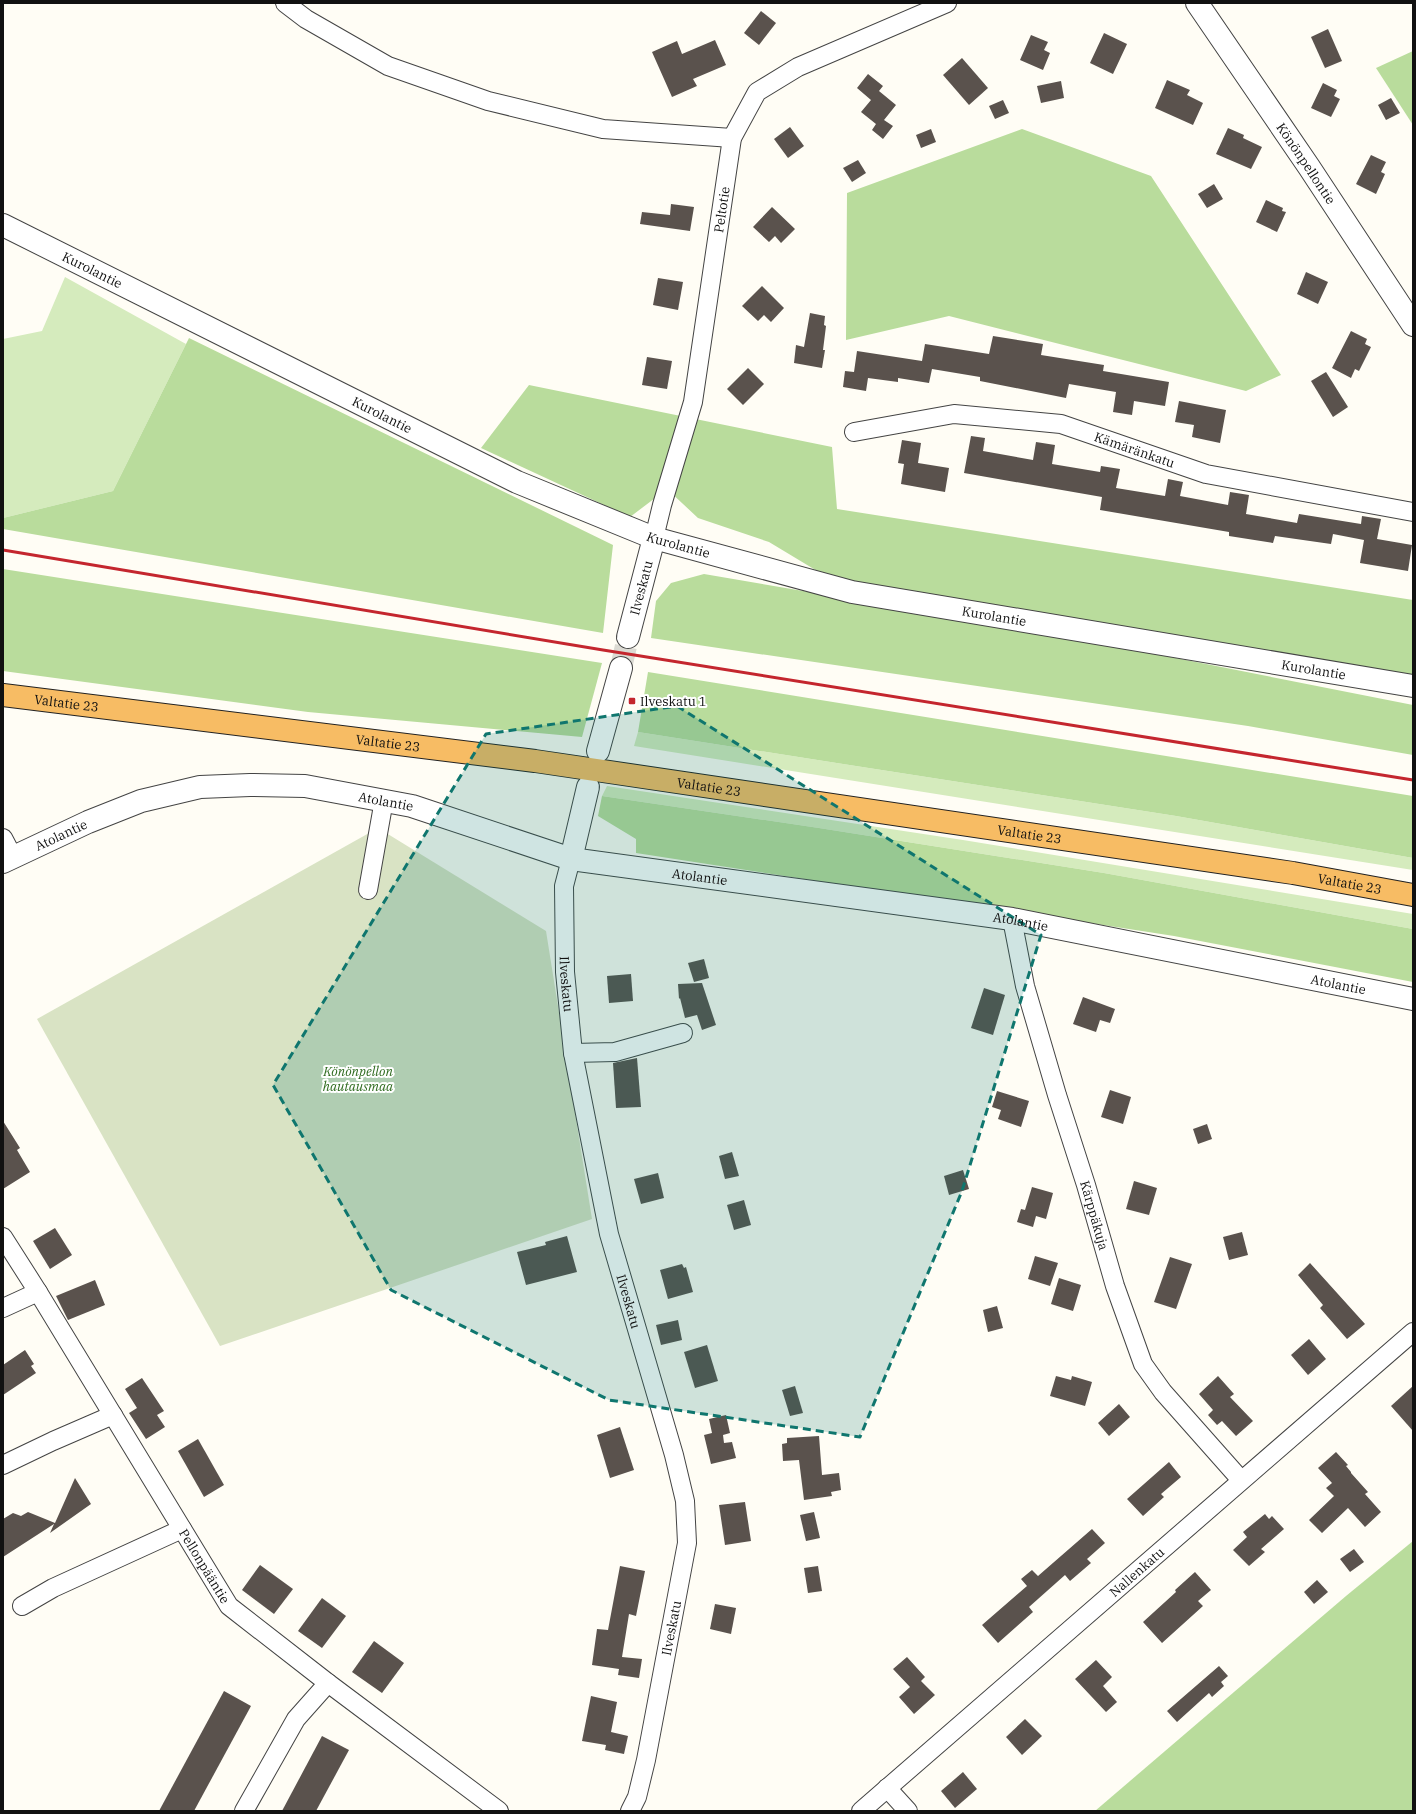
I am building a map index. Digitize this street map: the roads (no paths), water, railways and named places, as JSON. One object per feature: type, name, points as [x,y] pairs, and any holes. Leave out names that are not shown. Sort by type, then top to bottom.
[{"type":"highway","name":"Valtatie 23","points":[[3,695],[535,761],[1293,873],[1413,895]]},
{"type":"highway","points":[[1293,873],[1413,886]]},
{"type":"street","points":[[285,3],[306,19],[388,66],[488,101],[603,129],[732,138]]},
{"type":"street","name":"Peltotie","points":[[654,538],[662,505],[693,402],[732,138],[756,92],[798,66],[947,3]]},
{"type":"street","name":"Könönpellontie","points":[[1197,3],[1309,167],[1413,325]]},
{"type":"street","name":"Kurolantie","points":[[3,225],[517,482],[654,538],[852,592],[1413,686]]},
{"type":"street","name":"Kämäränkatu","points":[[854,432],[954,414],[1061,424],[1206,474],[1413,512]]},
{"type":"street","name":"Ilveskatu","points":[[628,637],[654,538]]},
{"type":"street","points":[[598,751],[621,668]]},
{"type":"street","name":"Atolantie","points":[[8,860],[88,822],[142,801],[200,787],[250,785],[305,786],[412,806],[571,859],[1012,920],[1413,999]]},
{"type":"street","name":"Ilveskatu","points":[[588,787],[564,886],[565,972],[573,1053],[609,1234],[674,1455],[685,1500],[687,1543],[646,1760],[637,1797],[630,1811]]},
{"type":"street","points":[[368,890],[384,800]]},
{"type":"street","points":[[3,838],[8,860]]},
{"type":"street","name":"Kärppäkuja","points":[[1012,920],[1025,986],[1055,1088],[1086,1185],[1115,1286],[1143,1364],[1163,1392],[1242,1480]]},
{"type":"street","points":[[573,1053],[615,1052],[683,1033]]},
{"type":"street","name":"Pellonpääntie","points":[[3,1237],[229,1606],[328,1683],[499,1811]]},
{"type":"street","points":[[3,1308],[38,1292]]},
{"type":"street","name":"Nallenkatu","points":[[861,1811],[1413,1332]]},
{"type":"street","points":[[3,1465],[52,1441],[113,1415]]},
{"type":"street","points":[[22,1606],[53,1588],[182,1529]]},
{"type":"street","points":[[244,1811],[296,1719],[328,1683]]},
{"type":"street","points":[[888,1788],[908,1811]]},
{"type":"tunnel","points":[[621,668],[628,637]]},
{"type":"railway","points":[[3,550],[603,650],[1413,780]]},
{"type":"place","name":"Ilveskatu 1","points":[[632,701]]},
{"type":"park label","name":"Könönpellon hautausmaa","points":[[358,1078]]}]
